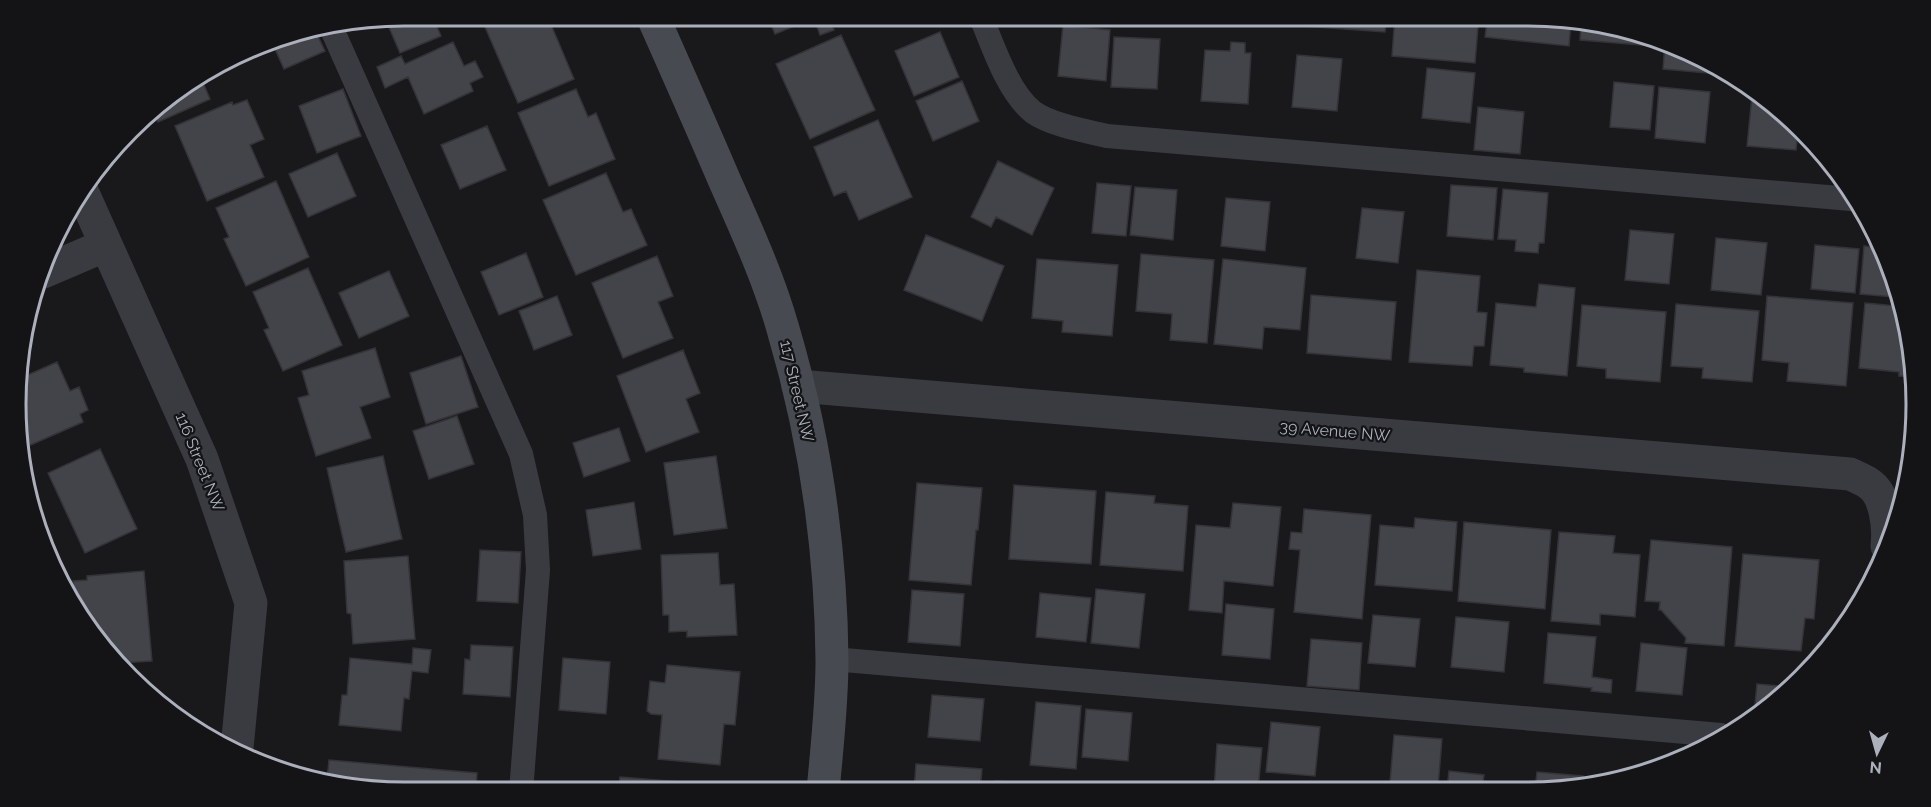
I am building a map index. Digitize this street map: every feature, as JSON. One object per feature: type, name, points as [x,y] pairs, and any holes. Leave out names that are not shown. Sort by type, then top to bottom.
[{"type":"street","name":"117 Street NW","points":[[657,26],[765,274],[783,328],[798,386],[817,486],[828,583],[832,659],[830,719],[824,782]]},
{"type":"street","name":"116 Street NW","points":[[85,199],[202,459],[251,603],[237,744]]},
{"type":"street","points":[[51,269],[106,245]]},
{"type":"street","name":"39 Avenue NW","points":[[798,386],[1850,474],[1870,484],[1883,504],[1886,521]]},
{"type":"lane","points":[[985,26],[1012,88],[1034,112],[1067,127],[1107,136],[1845,199]]},
{"type":"lane","points":[[333,32],[521,453],[535,515],[538,570],[522,782]]},
{"type":"lane","points":[[832,659],[1711,734]]},
{"type":"building","points":[[388,26],[437,26],[441,36],[400,53]]},
{"type":"building","points":[[552,26],[574,79],[518,103],[485,27]]},
{"type":"building","points":[[772,26],[794,26],[775,34]]},
{"type":"building","points":[[817,26],[832,26],[834,30],[820,35]]},
{"type":"building","points":[[1063,26],[1110,30],[1106,81],[1058,76]]},
{"type":"building","points":[[1303,26],[1386,26],[1385,32]]},
{"type":"building","points":[[1394,26],[1478,26],[1475,63],[1392,56]]},
{"type":"building","points":[[1486,26],[1570,28],[1569,46],[1485,37]]},
{"type":"building","points":[[1581,30],[1625,38],[1648,46],[1580,40]]},
{"type":"building","points":[[940,32],[959,77],[914,96],[895,51]]},
{"type":"building","points":[[841,35],[875,110],[810,139],[776,64]]},
{"type":"building","points":[[318,36],[325,51],[284,69],[275,49]]},
{"type":"building","points":[[1114,37],[1160,39],[1157,89],[1111,87]]},
{"type":"building","points":[[453,42],[464,66],[475,61],[483,77],[470,83],[473,91],[424,114],[408,77],[385,88],[377,67],[401,56],[405,64]]},
{"type":"building","points":[[1231,42],[1245,43],[1245,53],[1251,53],[1248,104],[1201,101],[1205,50],[1230,51]]},
{"type":"building","points":[[1664,51],[1711,73],[1663,69]]},
{"type":"building","points":[[1297,55],[1342,59],[1337,111],[1292,107]]},
{"type":"building","points":[[1427,68],[1475,73],[1470,123],[1422,118]]},
{"type":"building","points":[[962,81],[979,121],[933,141],[916,101]]},
{"type":"building","points":[[1614,82],[1654,86],[1650,130],[1610,127]]},
{"type":"building","points":[[203,83],[210,99],[158,122],[156,117]]},
{"type":"building","points":[[1659,87],[1710,92],[1705,143],[1655,138]]},
{"type":"building","points":[[343,89],[361,136],[317,153],[299,106]]},
{"type":"building","points":[[576,89],[588,117],[596,113],[615,159],[549,186],[518,113]]},
{"type":"building","points":[[1752,99],[1797,138],[1796,150],[1747,146]]},
{"type":"building","points":[[247,100],[264,139],[250,145],[264,177],[207,201],[175,126],[232,102],[233,105]]},
{"type":"building","points":[[1478,107],[1524,112],[1520,154],[1474,150]]},
{"type":"building","points":[[878,120],[912,197],[859,220],[846,191],[834,196],[814,147]]},
{"type":"building","points":[[487,126],[506,170],[460,189],[441,145]]},
{"type":"building","points":[[337,153],[356,196],[308,217],[289,174]]},
{"type":"building","points":[[998,161],[1054,188],[1032,235],[996,217],[991,227],[971,217]]},
{"type":"building","points":[[606,173],[623,212],[631,209],[647,245],[576,275],[543,200]]},
{"type":"building","points":[[276,181],[309,257],[246,286],[224,239],[229,237],[216,208]]},
{"type":"building","points":[[1097,183],[1131,186],[1126,236],[1092,233]]},
{"type":"building","points":[[1451,185],[1497,188],[1493,240],[1447,236]]},
{"type":"building","points":[[1135,187],[1177,190],[1173,240],[1130,235]]},
{"type":"building","points":[[1503,189],[1548,193],[1544,243],[1539,243],[1538,253],[1515,251],[1516,240],[1498,239]]},
{"type":"building","points":[[1226,198],[1270,202],[1265,251],[1221,246]]},
{"type":"building","points":[[1362,208],[1404,212],[1398,263],[1356,258]]},
{"type":"building","points":[[1630,230],[1674,234],[1669,284],[1625,280]]},
{"type":"building","points":[[926,235],[1004,266],[982,321],[904,290]]},
{"type":"building","points":[[1716,238],[1767,243],[1761,295],[1711,290]]},
{"type":"building","points":[[1815,245],[1859,249],[1855,293],[1811,289]]},
{"type":"building","points":[[1864,246],[1872,247],[1890,297],[1860,294]]},
{"type":"building","points":[[526,253],[543,297],[499,315],[481,272]]},
{"type":"building","points":[[1141,254],[1214,260],[1207,343],[1170,340],[1172,314],[1136,311]]},
{"type":"building","points":[[657,256],[673,296],[658,302],[673,338],[623,358],[592,283]]},
{"type":"building","points":[[1037,259],[1118,265],[1112,336],[1062,332],[1063,321],[1032,318]]},
{"type":"building","points":[[1223,259],[1306,268],[1300,330],[1264,327],[1262,349],[1214,344]]},
{"type":"building","points":[[308,268],[342,345],[283,371],[264,330],[269,328],[253,292]]},
{"type":"building","points":[[1417,270],[1480,276],[1477,312],[1487,313],[1484,346],[1474,346],[1472,366],[1409,362]]},
{"type":"building","points":[[389,271],[409,316],[359,338],[339,293]]},
{"type":"building","points":[[1539,284],[1575,288],[1567,376],[1524,372],[1524,368],[1490,365],[1496,303],[1536,307]]},
{"type":"building","points":[[1311,295],[1396,302],[1391,360],[1307,353]]},
{"type":"building","points":[[557,296],[572,335],[534,350],[519,311]]},
{"type":"building","points":[[1767,296],[1853,303],[1846,386],[1787,381],[1789,363],[1762,360]]},
{"type":"building","points":[[1865,303],[1893,306],[1905,376],[1899,376],[1899,372],[1859,368]]},
{"type":"building","points":[[1676,304],[1759,311],[1752,382],[1702,378],[1703,368],[1671,366]]},
{"type":"building","points":[[1582,305],[1666,312],[1660,382],[1606,378],[1606,369],[1577,366]]},
{"type":"building","points":[[375,348],[390,397],[360,407],[371,438],[316,456],[298,398],[309,395],[302,371]]},
{"type":"building","points":[[683,350],[700,393],[686,399],[699,432],[646,452],[617,376]]},
{"type":"building","points":[[461,356],[478,407],[426,424],[410,373]]},
{"type":"building","points":[[57,362],[70,391],[79,387],[88,410],[80,414],[83,422],[28,446],[26,376]]},
{"type":"building","points":[[457,416],[474,464],[429,479],[413,431]]},
{"type":"building","points":[[619,428],[630,461],[584,477],[573,443]]},
{"type":"building","points":[[100,449],[137,529],[85,553],[48,473]]},
{"type":"building","points":[[383,456],[402,539],[346,552],[327,468]]},
{"type":"building","points":[[716,456],[727,528],[674,535],[664,463]]},
{"type":"building","points":[[917,483],[982,488],[971,585],[909,580]]},
{"type":"building","points":[[1014,485],[1096,491],[1091,564],[1009,559]]},
{"type":"building","points":[[1106,492],[1155,496],[1154,503],[1188,506],[1183,571],[1100,565]]},
{"type":"building","points":[[634,502],[641,549],[593,556],[586,510]]},
{"type":"building","points":[[1233,503],[1281,507],[1273,586],[1224,581],[1222,613],[1189,610],[1196,525],[1230,528]]},
{"type":"building","points":[[1304,509],[1371,515],[1362,619],[1294,612],[1300,550],[1289,549],[1291,532],[1302,533]]},
{"type":"building","points":[[1415,518],[1457,522],[1452,591],[1375,585],[1380,525],[1414,528]]},
{"type":"building","points":[[1464,522],[1551,530],[1545,609],[1458,601]]},
{"type":"building","points":[[1559,532],[1615,536],[1613,553],[1640,555],[1635,617],[1600,614],[1600,625],[1551,621]]},
{"type":"building","points":[[1651,540],[1732,547],[1724,646],[1685,643],[1686,638],[1659,610],[1660,602],[1645,601]]},
{"type":"building","points":[[480,550],[521,552],[518,603],[477,601]]},
{"type":"building","points":[[718,553],[720,585],[734,584],[737,635],[687,637],[687,631],[669,632],[669,615],[663,615],[661,555]]},
{"type":"building","points":[[1743,554],[1819,560],[1814,619],[1805,618],[1801,651],[1735,646]]},
{"type":"building","points":[[408,556],[415,639],[353,644],[351,614],[347,613],[344,561]]},
{"type":"building","points":[[144,571],[152,661],[128,663],[104,634],[74,588],[73,581],[87,580],[87,576]]},
{"type":"building","points":[[1096,589],[1145,594],[1139,648],[1091,643]]},
{"type":"building","points":[[912,590],[964,594],[960,646],[908,642]]},
{"type":"building","points":[[1040,593],[1091,598],[1086,642],[1036,637]]},
{"type":"building","points":[[1226,604],[1274,609],[1270,659],[1222,655]]},
{"type":"building","points":[[1373,615],[1420,619],[1415,667],[1368,663]]},
{"type":"building","points":[[1456,617],[1509,622],[1504,672],[1451,667]]},
{"type":"building","points":[[1548,633],[1596,637],[1592,677],[1612,680],[1611,693],[1591,691],[1592,688],[1544,683]]},
{"type":"building","points":[[1311,639],[1362,643],[1359,690],[1307,686]]},
{"type":"building","points":[[1641,643],[1687,648],[1682,695],[1636,691]]},
{"type":"building","points":[[471,645],[513,647],[510,697],[463,694],[465,659],[470,660]]},
{"type":"building","points":[[413,648],[431,650],[428,673],[412,671],[409,699],[404,698],[401,731],[339,725],[342,695],[347,695],[350,658],[412,664]]},
{"type":"building","points":[[563,658],[610,662],[606,714],[559,710]]},
{"type":"building","points":[[667,665],[740,672],[735,725],[724,724],[720,765],[658,759],[662,715],[651,714],[647,711],[650,681],[665,683]]},
{"type":"building","points":[[1757,684],[1779,686],[1777,688],[1755,705]]},
{"type":"building","points":[[932,695],[984,699],[980,741],[928,737]]},
{"type":"building","points":[[1036,702],[1081,706],[1076,769],[1030,765]]},
{"type":"building","points":[[1086,709],[1132,713],[1128,761],[1082,757]]},
{"type":"building","points":[[1271,722],[1320,727],[1315,776],[1266,772]]},
{"type":"building","points":[[1394,735],[1442,739],[1438,782],[1390,782]]},
{"type":"building","points":[[1217,744],[1262,748],[1259,782],[1215,782]]},
{"type":"building","points":[[329,760],[477,773],[477,782],[379,781],[328,773]]},
{"type":"building","points":[[916,764],[982,769],[981,782],[915,782]]},
{"type":"building","points":[[1449,771],[1484,775],[1483,782],[1448,782]]},
{"type":"building","points":[[1537,772],[1583,776],[1577,778],[1536,782]]},
{"type":"building","points":[[620,777],[682,782],[619,782]]}]
